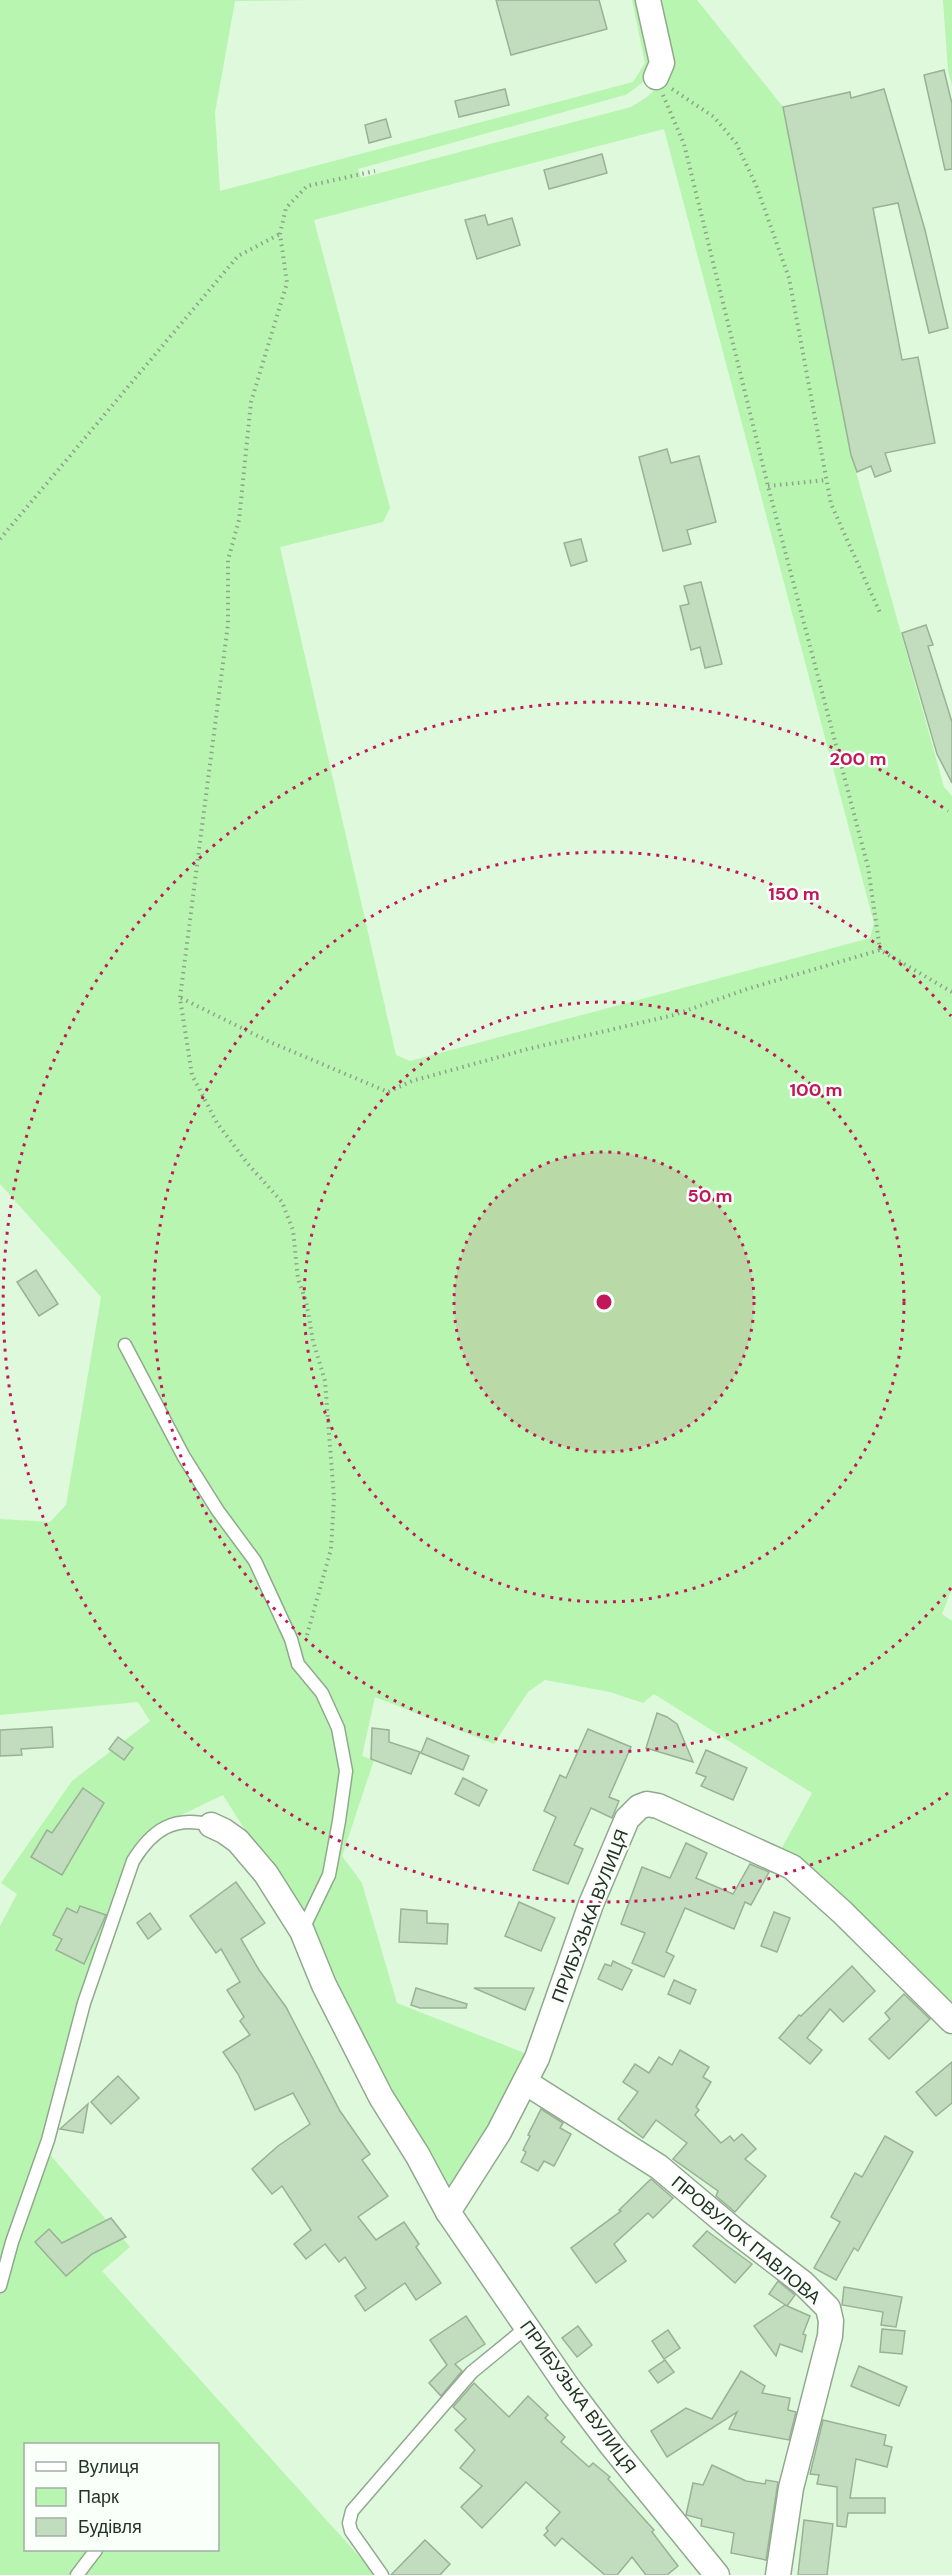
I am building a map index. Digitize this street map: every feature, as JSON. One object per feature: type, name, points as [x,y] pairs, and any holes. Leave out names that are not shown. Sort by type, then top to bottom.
[{"type":"street","points":[[648,0],[662,63],[656,77]]},
{"type":"street","name":"ПРИБУЗЬКА ВУЛИЦЯ","points":[[448,2212],[499,2132],[537,2058],[591,1904],[627,1819],[633,1811],[647,1804],[658,1806],[792,1867],[842,1912],[952,2021]]},
{"type":"street","name":"ПРИБУЗЬКА ВУЛИЦЯ","points":[[211,1825],[238,1841],[266,1874],[302,1932],[324,1984],[381,2097],[418,2156],[448,2212],[612,2446],[717,2575]]},
{"type":"street","name":"ПРОВУЛОК ПАВЛОВА","points":[[525,2082],[659,2167],[734,2230],[803,2283],[828,2308],[831,2321],[830,2336],[791,2488],[778,2575]]},
{"type":"lane","points":[[125,1345],[184,1457],[218,1511],[255,1560],[291,1639],[298,1664],[322,1693],[338,1728],[346,1771],[329,1875],[302,1932]]},
{"type":"lane","points":[[0,2286],[12,2242],[45,2149],[84,2003],[133,1861],[146,1840],[169,1825],[194,1822],[211,1825]]},
{"type":"lane","points":[[382,2575],[351,2531],[349,2523],[352,2511],[472,2372],[527,2327]]},
{"type":"lane","points":[[77,2575],[95,2551]]},
{"type":"path","points":[[656,77],[714,117],[736,143],[756,185],[789,278],[831,504],[881,615]]},
{"type":"path","points":[[656,77],[684,144],[768,486],[868,867],[880,950]]},
{"type":"path","points":[[298,1664],[331,1549],[334,1498],[325,1381],[313,1341],[306,1301],[298,1279],[294,1230],[282,1202],[248,1164],[217,1123],[192,1075],[180,998],[228,624],[228,560],[239,520],[251,402],[287,283],[280,234],[286,208],[307,186],[375,171]]},
{"type":"path","points":[[0,539],[238,256],[280,234]]},
{"type":"path","points":[[768,486],[826,480]]},
{"type":"path","points":[[180,998],[270,1042],[388,1092],[412,1081],[528,1049],[674,1015],[747,989],[880,950],[952,992]]},
{"type":"green space","points":[[0,0],[312,0],[235,1],[215,113],[220,191],[633,82],[645,63],[632,0],[642,0],[655,55],[654,66],[640,85],[625,95],[358,169],[361,178],[631,107],[661,84],[659,0],[697,0],[783,107],[851,454],[944,787],[952,796],[952,1589],[942,1614],[952,1621],[952,2017],[778,1855],[812,1793],[654,1694],[643,1703],[610,1692],[545,1680],[528,1692],[494,1744],[375,1697],[362,1756],[374,1760],[342,1856],[362,1883],[397,2003],[532,2056],[456,2185],[447,2189],[388,2097],[306,1927],[223,1795],[175,1818],[136,1848],[45,2149],[130,2247],[102,2271],[376,2575],[0,2575],[0,1926],[17,1894],[1,1883],[72,1781],[150,1721],[138,1702],[0,1715],[0,1519],[50,1522],[66,1505],[101,1297],[0,1184]],"holes":[[[664,129],[874,923],[870,938],[410,1061],[396,1055],[280,547],[383,522],[390,508],[314,220]]]},
{"type":"green space","points":[[943,0],[952,0],[952,86],[948,70]]},
{"type":"building","points":[[496,0],[599,0],[607,29],[511,55]]},
{"type":"building","points":[[944,70],[952,104],[952,169],[945,170],[924,75]]},
{"type":"building","points":[[505,89],[509,105],[459,117],[455,101]]},
{"type":"building","points":[[884,89],[925,230],[948,328],[929,333],[898,203],[873,208],[902,360],[918,357],[935,443],[885,453],[891,471],[875,477],[871,466],[857,472],[851,455],[783,107],[850,92],[851,98]]},
{"type":"building","points":[[386,119],[391,137],[369,143],[365,125]]},
{"type":"building","points":[[602,154],[607,173],[549,189],[544,170]]},
{"type":"building","points":[[485,215],[488,225],[512,218],[520,245],[477,259],[465,220]]},
{"type":"building","points":[[667,449],[671,463],[699,456],[716,522],[687,530],[691,544],[663,551],[639,457]]},
{"type":"building","points":[[581,539],[587,561],[571,566],[564,543]]},
{"type":"building","points":[[701,582],[722,664],[705,668],[700,647],[691,650],[680,606],[689,604],[684,586]]},
{"type":"building","points":[[926,625],[933,645],[928,646],[952,722],[952,783],[937,754],[902,633]]},
{"type":"building","points":[[36,1270],[58,1304],[39,1316],[17,1282]]},
{"type":"building","points":[[657,1713],[677,1724],[693,1762],[646,1748]]},
{"type":"building","points":[[52,1727],[53,1747],[21,1749],[22,1755],[0,1756],[0,1730]]},
{"type":"building","points":[[372,1728],[389,1730],[389,1742],[420,1752],[411,1774],[371,1759]]},
{"type":"building","points":[[588,1729],[631,1747],[609,1797],[619,1801],[612,1818],[591,1808],[574,1845],[583,1849],[568,1884],[533,1870],[556,1817],[544,1811],[560,1775],[566,1778]]},
{"type":"building","points":[[118,1737],[133,1748],[124,1760],[109,1749]]},
{"type":"building","points":[[427,1738],[469,1756],[463,1770],[421,1753]]},
{"type":"building","points":[[706,1750],[747,1768],[733,1800],[701,1786],[706,1777],[696,1773]]},
{"type":"building","points":[[463,1778],[487,1790],[479,1806],[455,1794]]},
{"type":"building","points":[[83,1788],[104,1803],[62,1875],[31,1857],[47,1830],[52,1833]]},
{"type":"building","points":[[686,1843],[707,1853],[696,1878],[733,1894],[750,1864],[769,1872],[751,1905],[745,1902],[734,1929],[685,1908],[666,1952],[674,1956],[664,1977],[632,1963],[645,1933],[621,1924],[642,1867],[670,1878]]},
{"type":"building","points":[[236,1882],[265,1923],[241,1939],[259,1970],[286,2007],[340,2111],[370,2154],[362,2160],[388,2196],[358,2217],[376,2240],[404,2222],[419,2244],[416,2247],[441,2283],[416,2300],[405,2283],[365,2311],[355,2296],[366,2288],[345,2257],[339,2262],[325,2244],[306,2259],[294,2244],[311,2230],[282,2186],[272,2194],[252,2169],[278,2146],[310,2124],[293,2093],[255,2110],[238,2074],[223,2052],[250,2035],[240,2021],[244,2017],[227,1990],[240,1982],[221,1949],[216,1953],[190,1916]]},
{"type":"building","points":[[519,1902],[555,1918],[541,1951],[505,1936]]},
{"type":"building","points":[[80,1906],[106,1915],[84,1964],[56,1950],[62,1939],[53,1935],[67,1908],[77,1913]]},
{"type":"building","points":[[401,1909],[427,1911],[427,1923],[448,1924],[447,1944],[399,1942]]},
{"type":"building","points":[[774,1912],[790,1918],[777,1952],[761,1946]]},
{"type":"building","points":[[150,1913],[161,1929],[148,1939],[137,1923]]},
{"type":"building","points":[[613,1961],[632,1970],[622,1990],[598,1979],[605,1964],[611,1966]]},
{"type":"building","points":[[852,1966],[875,1991],[843,2022],[830,2009],[807,2038],[822,2050],[810,2064],[779,2038],[799,2015],[801,2016]]},
{"type":"building","points":[[674,1980],[696,1990],[690,2004],[668,1994]]},
{"type":"building","points":[[416,1988],[467,2004],[466,2008],[420,2008],[411,2005]]},
{"type":"building","points":[[474,1988],[534,1988],[525,2010]]},
{"type":"building","points":[[904,1994],[930,2019],[889,2059],[869,2039],[890,2019],[885,2013]]},
{"type":"building","points":[[680,2050],[709,2067],[703,2077],[711,2082],[696,2107],[699,2110],[695,2115],[721,2143],[730,2136],[734,2141],[742,2134],[756,2149],[745,2159],[766,2176],[735,2212],[716,2196],[718,2191],[673,2159],[687,2143],[656,2120],[643,2138],[618,2119],[638,2092],[623,2082],[635,2064],[649,2073],[659,2057],[672,2065]]},
{"type":"building","points":[[952,2062],[952,2103],[936,2116],[916,2092]]},
{"type":"building","points":[[118,2076],[139,2098],[111,2124],[91,2102]]},
{"type":"building","points":[[88,2104],[83,2133],[60,2129]]},
{"type":"building","points":[[541,2109],[563,2123],[560,2128],[571,2134],[554,2166],[544,2161],[538,2171],[521,2162],[526,2152],[523,2150],[530,2136],[528,2135]]},
{"type":"building","points":[[885,2136],[913,2152],[858,2251],[854,2248],[836,2280],[814,2268],[840,2222],[831,2217],[855,2173],[862,2177]]},
{"type":"building","points":[[651,2179],[673,2198],[653,2218],[648,2213],[614,2244],[626,2261],[596,2283],[571,2248],[621,2211],[619,2210]]},
{"type":"building","points":[[111,2218],[126,2237],[92,2254],[66,2276],[35,2242],[49,2229],[62,2243]]},
{"type":"building","points":[[707,2231],[752,2264],[735,2283],[693,2246]]},
{"type":"building","points":[[778,2281],[795,2295],[787,2306],[769,2294]]},
{"type":"building","points":[[844,2287],[902,2297],[896,2327],[881,2325],[883,2312],[842,2305]]},
{"type":"building","points":[[785,2305],[810,2316],[803,2334],[806,2335],[802,2352],[780,2344],[776,2356],[754,2326]]},
{"type":"building","points":[[466,2316],[485,2344],[455,2364],[462,2371],[441,2396],[429,2383],[447,2365],[430,2340]]},
{"type":"building","points":[[578,2326],[592,2345],[577,2357],[562,2338]]},
{"type":"building","points":[[882,2329],[905,2331],[902,2354],[880,2352]]},
{"type":"building","points":[[668,2330],[680,2348],[664,2359],[652,2341]]},
{"type":"building","points":[[665,2360],[674,2372],[658,2383],[649,2371]]},
{"type":"building","points":[[859,2366],[907,2387],[899,2406],[851,2386]]},
{"type":"building","points":[[741,2371],[765,2386],[762,2393],[790,2398],[788,2410],[796,2412],[789,2440],[729,2429],[737,2412],[667,2457],[651,2431],[686,2408],[712,2419]]},
{"type":"building","points":[[474,2383],[509,2417],[528,2396],[548,2415],[545,2418],[565,2437],[561,2442],[589,2467],[593,2463],[610,2477],[608,2479],[654,2530],[652,2532],[678,2566],[667,2575],[646,2575],[632,2557],[617,2575],[605,2575],[562,2538],[555,2546],[544,2535],[548,2531],[546,2528],[560,2512],[526,2482],[482,2528],[461,2507],[482,2486],[460,2468],[475,2450],[455,2430],[466,2419],[453,2407]]},
{"type":"building","points":[[823,2420],[886,2435],[884,2445],[892,2447],[887,2467],[856,2459],[850,2498],[885,2498],[885,2513],[848,2513],[846,2527],[837,2526],[837,2487],[817,2484],[819,2475],[810,2474]]},
{"type":"building","points":[[712,2465],[746,2481],[765,2484],[766,2480],[778,2482],[766,2560],[731,2553],[734,2533],[701,2526],[702,2519],[686,2515],[693,2483],[703,2485]]},
{"type":"building","points":[[804,2520],[833,2524],[827,2575],[798,2575]]},
{"type":"building","points":[[425,2540],[450,2564],[440,2575],[391,2575]]}]
